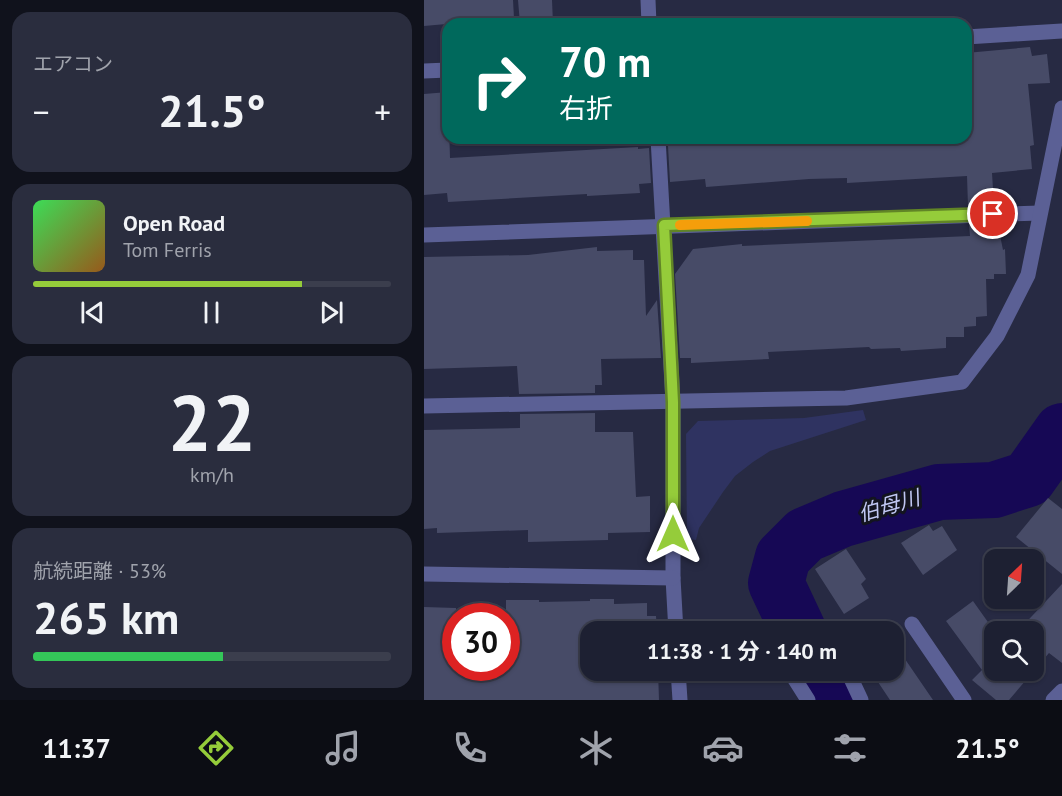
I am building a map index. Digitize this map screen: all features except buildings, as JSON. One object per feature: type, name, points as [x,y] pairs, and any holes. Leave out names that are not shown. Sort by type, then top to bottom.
[{"type":"street","points":[[648,0],[649,18]]},
{"type":"street","points":[[972,37],[1062,31]]},
{"type":"street","points":[[424,71],[442,70]]},
{"type":"street","points":[[424,406],[846,398],[962,382],[997,336],[1028,274],[1062,108]]},
{"type":"street","points":[[658,144],[673,402],[673,578],[675,621]]},
{"type":"street","points":[[424,236],[664,225],[1040,213]]},
{"type":"street","points":[[424,574],[673,578]]},
{"type":"street","points":[[912,624],[964,700]]},
{"type":"street","points":[[679,681],[680,700]]},
{"type":"street","points":[[796,681],[808,700]]},
{"type":"street","points":[[852,681],[861,700]]},
{"type":"street","points":[[1053,700],[1062,691]]},
{"type":"shaded area","points":[[863,410],[866,420],[770,451],[753,462],[735,476],[723,492],[699,528],[696,540],[687,539],[686,434],[698,421],[804,418]]},
{"type":"waterway","name":"伯母川","points":[[794,621],[776,583],[783,557],[805,535],[843,519],[939,492],[994,490],[1028,479],[1062,431]]},
{"type":"waterway","name":"伯母川","points":[[824,681],[833,700]]},
{"type":"slow traffic","points":[[680,225],[807,221]]},
{"type":"route","points":[[673,534],[673,402],[664,225],[993,214]]}]
